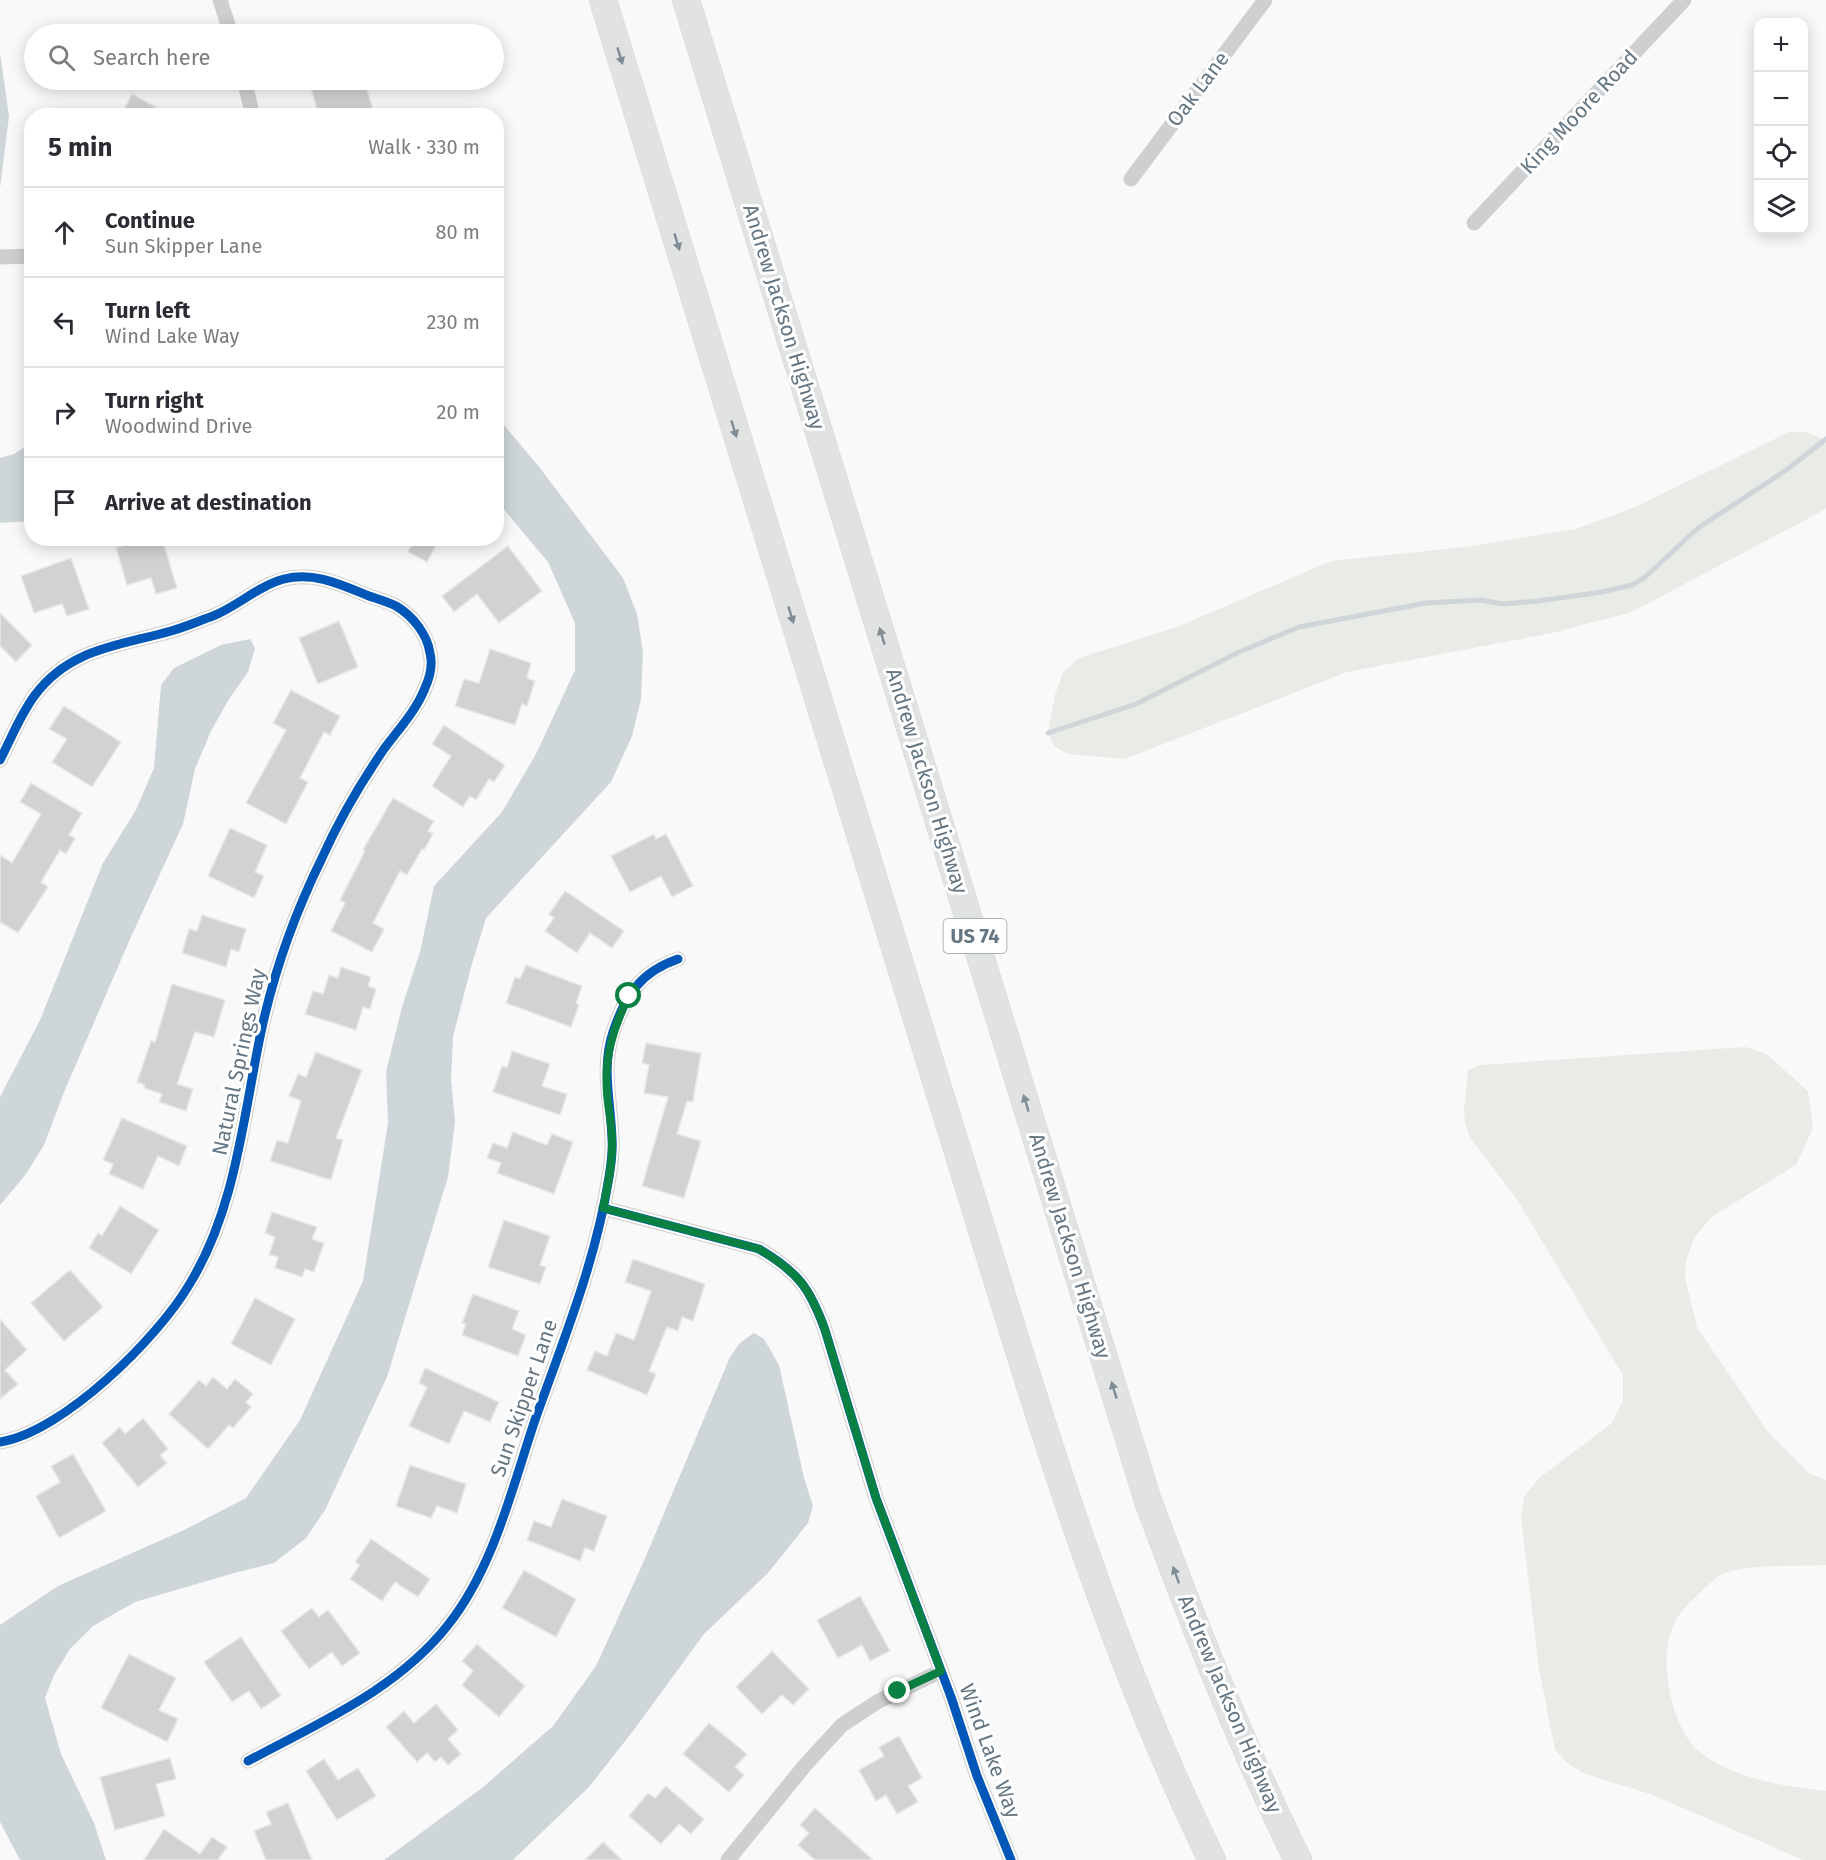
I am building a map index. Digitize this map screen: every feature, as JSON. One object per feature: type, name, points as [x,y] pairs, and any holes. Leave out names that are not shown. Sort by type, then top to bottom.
[{"type":"highway","points":[[603,0],[1052,1453],[1126,1663],[1206,1860]]},
{"type":"highway","name":"Andrew Jackson Highway","points":[[686,0],[1148,1501],[1201,1642],[1298,1860]]},
{"type":"highway","points":[[1190,1816],[1212,1860]]},
{"type":"street","points":[[220,0],[228,24]]},
{"type":"street","name":"Oak Lane","points":[[1131,179],[1265,0]]},
{"type":"street","name":"King Moore Road","points":[[1474,223],[1683,0]]},
{"type":"street","points":[[246,90],[251,108]]},
{"type":"street","points":[[0,257],[24,256]]},
{"type":"street","name":"Natural Springs Way","points":[[0,760],[35,694],[47,681],[74,660],[88,653],[198,622],[235,606],[272,583],[287,578],[318,577],[397,607],[420,628],[428,641],[431,670],[420,700],[365,779],[334,834],[307,889],[286,944],[262,1029],[228,1194],[216,1233],[198,1271],[165,1321],[126,1361],[50,1422],[21,1436],[0,1442]]},
{"type":"street","name":"Sun Skipper Lane","points":[[248,1761],[360,1700],[393,1678],[433,1643],[449,1624],[476,1580],[498,1529],[565,1337],[603,1208],[612,1158],[606,1073],[612,1036],[629,996],[640,981],[664,964],[678,959]]},
{"type":"street","name":"Wind Lake Way","points":[[603,1208],[759,1249],[777,1260],[806,1287],[825,1330],[876,1498],[941,1671],[977,1776],[1011,1860]]},
{"type":"street","points":[[728,1860],[827,1739],[842,1725],[876,1702],[941,1671]]},
{"type":"shaded area","points":[[0,53],[9,116],[0,188]]},
{"type":"shaded area","points":[[504,425],[540,468],[623,578],[637,614],[643,652],[641,699],[632,736],[611,782],[486,918],[453,1037],[451,1080],[455,1122],[448,1177],[387,1377],[325,1510],[306,1538],[274,1563],[135,1602],[93,1626],[70,1649],[54,1675],[45,1698],[61,1754],[94,1823],[106,1860],[20,1860],[0,1822],[0,1625],[58,1586],[184,1530],[246,1498],[300,1420],[363,1281],[388,1123],[386,1072],[402,1007],[420,952],[434,886],[502,812],[536,754],[575,670],[575,623],[548,562],[504,509]]},
{"type":"shaded area","points":[[1789,432],[1805,432],[1826,440],[1826,508],[1632,612],[1552,633],[1347,672],[1125,759],[1067,754],[1054,746],[1048,733],[1055,695],[1063,672],[1079,658],[1177,627],[1331,561],[1465,547],[1576,529],[1633,508]]},
{"type":"shaded area","points":[[24,448],[24,521],[0,523],[0,458],[14,454]]},
{"type":"shaded area","points":[[250,639],[255,648],[248,672],[211,731],[195,769],[183,824],[130,939],[64,1092],[44,1145],[26,1174],[0,1205],[0,1097],[40,1020],[103,863],[136,810],[154,768],[161,685],[174,668],[221,645]]},
{"type":"shaded area","points":[[1745,1047],[1765,1053],[1808,1091],[1813,1128],[1796,1165],[1713,1216],[1695,1236],[1686,1260],[1685,1278],[1697,1327],[1767,1431],[1810,1474],[1826,1480],[1826,1565],[1745,1568],[1720,1575],[1691,1601],[1676,1620],[1669,1640],[1667,1675],[1675,1712],[1682,1728],[1701,1753],[1745,1776],[1777,1784],[1826,1791],[1826,1860],[1803,1860],[1653,1795],[1583,1773],[1567,1763],[1555,1750],[1539,1669],[1521,1518],[1524,1497],[1539,1478],[1612,1423],[1623,1400],[1623,1375],[1516,1198],[1469,1136],[1465,1123],[1468,1070],[1480,1065]]},
{"type":"shaded area","points":[[754,1333],[764,1339],[779,1365],[804,1478],[813,1506],[808,1523],[768,1573],[704,1634],[589,1787],[513,1860],[384,1860],[482,1788],[553,1726],[596,1666],[643,1563],[730,1357],[740,1343]]},
{"type":"building","points":[[311,90],[367,90],[373,108],[317,108]]},
{"type":"building","points":[[132,94],[157,108],[125,108]]},
{"type":"building","points":[[164,546],[177,588],[156,594],[151,578],[127,585],[116,548]]},
{"type":"building","points":[[411,546],[436,546],[427,562],[408,552]]},
{"type":"building","points":[[508,546],[542,591],[499,623],[477,594],[454,612],[442,596]]},
{"type":"building","points":[[71,558],[89,609],[67,616],[62,604],[34,613],[21,576]]},
{"type":"building","points":[[0,613],[32,645],[16,662],[0,646]]},
{"type":"building","points":[[339,621],[358,667],[318,684],[299,638]]},
{"type":"building","points":[[490,649],[531,663],[527,678],[535,681],[527,706],[522,704],[515,725],[455,706],[464,679],[479,683]]},
{"type":"building","points":[[291,690],[340,716],[330,735],[324,732],[300,778],[308,782],[286,824],[246,803],[286,730],[273,723]]},
{"type":"building","points":[[64,706],[121,742],[92,787],[52,762],[67,739],[49,729]]},
{"type":"building","points":[[444,725],[505,765],[494,782],[489,779],[476,800],[470,796],[463,807],[432,786],[451,756],[432,744]]},
{"type":"building","points":[[31,783],[82,813],[69,835],[75,838],[66,854],[60,850],[41,882],[48,887],[18,933],[0,922],[0,855],[12,863],[41,814],[20,802]]},
{"type":"building","points":[[393,798],[434,821],[428,831],[433,834],[407,875],[400,871],[373,923],[384,929],[372,952],[331,931],[345,903],[340,900],[365,851],[363,850]]},
{"type":"building","points":[[230,828],[267,845],[255,872],[264,876],[254,898],[208,876]]},
{"type":"building","points":[[654,834],[656,839],[666,834],[693,886],[672,897],[661,876],[630,892],[611,856]]},
{"type":"building","points":[[565,891],[624,931],[612,948],[590,933],[577,953],[545,931],[554,918],[549,914]]},
{"type":"building","points":[[202,915],[246,929],[239,952],[231,949],[226,967],[182,953],[189,929],[197,931]]},
{"type":"building","points":[[526,965],[582,986],[576,1003],[579,1005],[571,1027],[506,1003],[515,977],[520,979]]},
{"type":"building","points":[[341,967],[371,977],[368,986],[376,989],[370,1009],[363,1007],[356,1030],[305,1014],[313,991],[323,994],[329,975],[338,978]]},
{"type":"building","points":[[172,984],[225,1000],[214,1037],[195,1032],[177,1084],[193,1089],[186,1111],[159,1102],[162,1094],[144,1088],[145,1085],[137,1082],[151,1041],[155,1042]]},
{"type":"building","points":[[646,1043],[701,1053],[693,1102],[687,1101],[677,1134],[701,1141],[684,1198],[642,1186],[668,1097],[644,1093],[649,1065],[642,1063]]},
{"type":"building","points":[[512,1051],[550,1064],[542,1086],[567,1094],[560,1115],[493,1092],[502,1066],[507,1068]]},
{"type":"building","points":[[316,1052],[362,1070],[336,1138],[343,1140],[331,1180],[270,1161],[277,1140],[288,1143],[301,1101],[289,1096],[298,1074],[306,1077]]},
{"type":"building","points":[[122,1118],[187,1146],[179,1166],[158,1156],[143,1189],[109,1174],[113,1164],[103,1160]]},
{"type":"building","points":[[513,1132],[547,1145],[552,1134],[573,1142],[554,1194],[497,1173],[501,1163],[487,1158],[493,1143],[507,1148]]},
{"type":"building","points":[[120,1206],[159,1230],[131,1274],[89,1248],[98,1233],[102,1236]]},
{"type":"building","points":[[272,1212],[317,1227],[312,1239],[324,1243],[314,1272],[305,1269],[302,1277],[275,1268],[278,1257],[269,1255],[275,1237],[265,1233]]},
{"type":"building","points":[[504,1220],[550,1236],[540,1265],[546,1267],[540,1284],[488,1267]]},
{"type":"building","points":[[633,1259],[705,1284],[693,1321],[682,1317],[678,1331],[667,1327],[649,1371],[656,1374],[647,1395],[587,1370],[595,1351],[607,1356],[616,1333],[634,1340],[651,1291],[625,1282]]},
{"type":"building","points":[[70,1270],[103,1307],[64,1341],[31,1303]]},
{"type":"building","points":[[473,1294],[519,1311],[512,1329],[526,1335],[518,1356],[462,1335],[466,1324],[462,1323]]},
{"type":"building","points":[[255,1298],[295,1319],[271,1365],[231,1344]]},
{"type":"building","points":[[0,1319],[27,1350],[5,1370],[18,1384],[0,1399]]},
{"type":"building","points":[[425,1368],[499,1402],[490,1422],[464,1411],[449,1444],[409,1426],[427,1387],[419,1383]]},
{"type":"building","points":[[213,1377],[227,1389],[235,1379],[253,1394],[246,1402],[251,1407],[233,1428],[229,1425],[208,1449],[169,1414],[199,1380],[206,1386]]},
{"type":"building","points":[[143,1418],[168,1449],[160,1455],[167,1463],[138,1487],[102,1443],[120,1427],[125,1434]]},
{"type":"building","points":[[73,1454],[106,1511],[59,1538],[36,1496],[60,1482],[51,1466]]},
{"type":"building","points":[[410,1465],[466,1484],[457,1513],[437,1506],[431,1518],[396,1506]]},
{"type":"building","points":[[562,1499],[607,1516],[594,1551],[585,1548],[580,1561],[527,1540],[534,1521],[551,1527]]},
{"type":"building","points":[[371,1539],[430,1579],[418,1597],[395,1582],[382,1601],[350,1579],[360,1565],[355,1562]]},
{"type":"building","points":[[524,1570],[576,1599],[556,1637],[502,1608]]},
{"type":"building","points":[[860,1596],[890,1651],[870,1661],[862,1645],[838,1658],[817,1620]]},
{"type":"building","points":[[312,1608],[319,1617],[328,1610],[360,1653],[342,1666],[332,1652],[309,1669],[281,1631]]},
{"type":"building","points":[[241,1637],[281,1696],[261,1709],[249,1691],[232,1702],[204,1662]]},
{"type":"building","points":[[477,1644],[525,1686],[499,1717],[462,1685],[473,1671],[462,1661]]},
{"type":"building","points":[[772,1651],[809,1689],[793,1705],[782,1695],[762,1714],[736,1687]]},
{"type":"building","points":[[129,1654],[176,1678],[159,1710],[178,1719],[167,1742],[101,1708]]},
{"type":"building","points":[[436,1704],[458,1730],[448,1739],[461,1754],[448,1765],[441,1757],[435,1762],[427,1753],[417,1762],[386,1727],[404,1711],[414,1723]]},
{"type":"building","points":[[709,1723],[747,1754],[735,1767],[744,1775],[729,1792],[683,1754]]},
{"type":"building","points":[[899,1736],[922,1778],[908,1786],[918,1802],[897,1814],[886,1795],[876,1801],[859,1770],[884,1756],[879,1747]]},
{"type":"building","points":[[170,1758],[176,1779],[156,1784],[165,1816],[115,1830],[100,1777]]},
{"type":"building","points":[[324,1759],[338,1780],[358,1768],[376,1796],[337,1820],[306,1771]]},
{"type":"building","points":[[666,1786],[704,1819],[691,1834],[679,1824],[661,1844],[629,1816],[648,1793],[655,1798]]},
{"type":"building","points":[[288,1803],[312,1860],[266,1860],[254,1831],[271,1824],[266,1812]]},
{"type":"building","points":[[815,1808],[873,1860],[815,1860],[798,1845],[809,1833],[800,1825]]},
{"type":"building","points":[[164,1829],[200,1854],[212,1837],[227,1847],[218,1860],[144,1860]]},
{"type":"building","points":[[603,1842],[622,1860],[585,1860]]},
{"type":"waterway","points":[[1048,733],[1136,704],[1239,652],[1299,627],[1426,603],[1481,600],[1503,604],[1538,601],[1602,592],[1632,585],[1644,578],[1698,528],[1785,471],[1826,439]]},
{"type":"cycle path","points":[[0,760],[20,719],[35,695],[64,667],[114,645],[171,631],[213,616],[265,586],[284,579],[306,577],[328,580],[393,605],[413,620],[422,632],[431,657],[427,684],[421,696],[358,789],[312,879],[294,921],[266,1009],[228,1194],[205,1256],[189,1285],[155,1331],[106,1380],[52,1421],[25,1435],[0,1442]]},
{"type":"cycle path","points":[[248,1761],[355,1703],[381,1687],[405,1668],[428,1648],[448,1625],[478,1578],[500,1526],[578,1300],[596,1239],[612,1158],[607,1072],[609,1045],[613,1032],[623,1007],[644,978],[665,964],[678,959]]},
{"type":"cycle path","points":[[603,1208],[759,1249],[784,1265],[808,1292],[825,1330],[876,1498],[951,1697],[977,1776],[1011,1860]]},
{"type":"route","points":[[629,996],[618,1017],[608,1056],[606,1073],[612,1158],[603,1208],[759,1249],[777,1260],[806,1287],[825,1330],[876,1498],[941,1671],[898,1691]]}]
